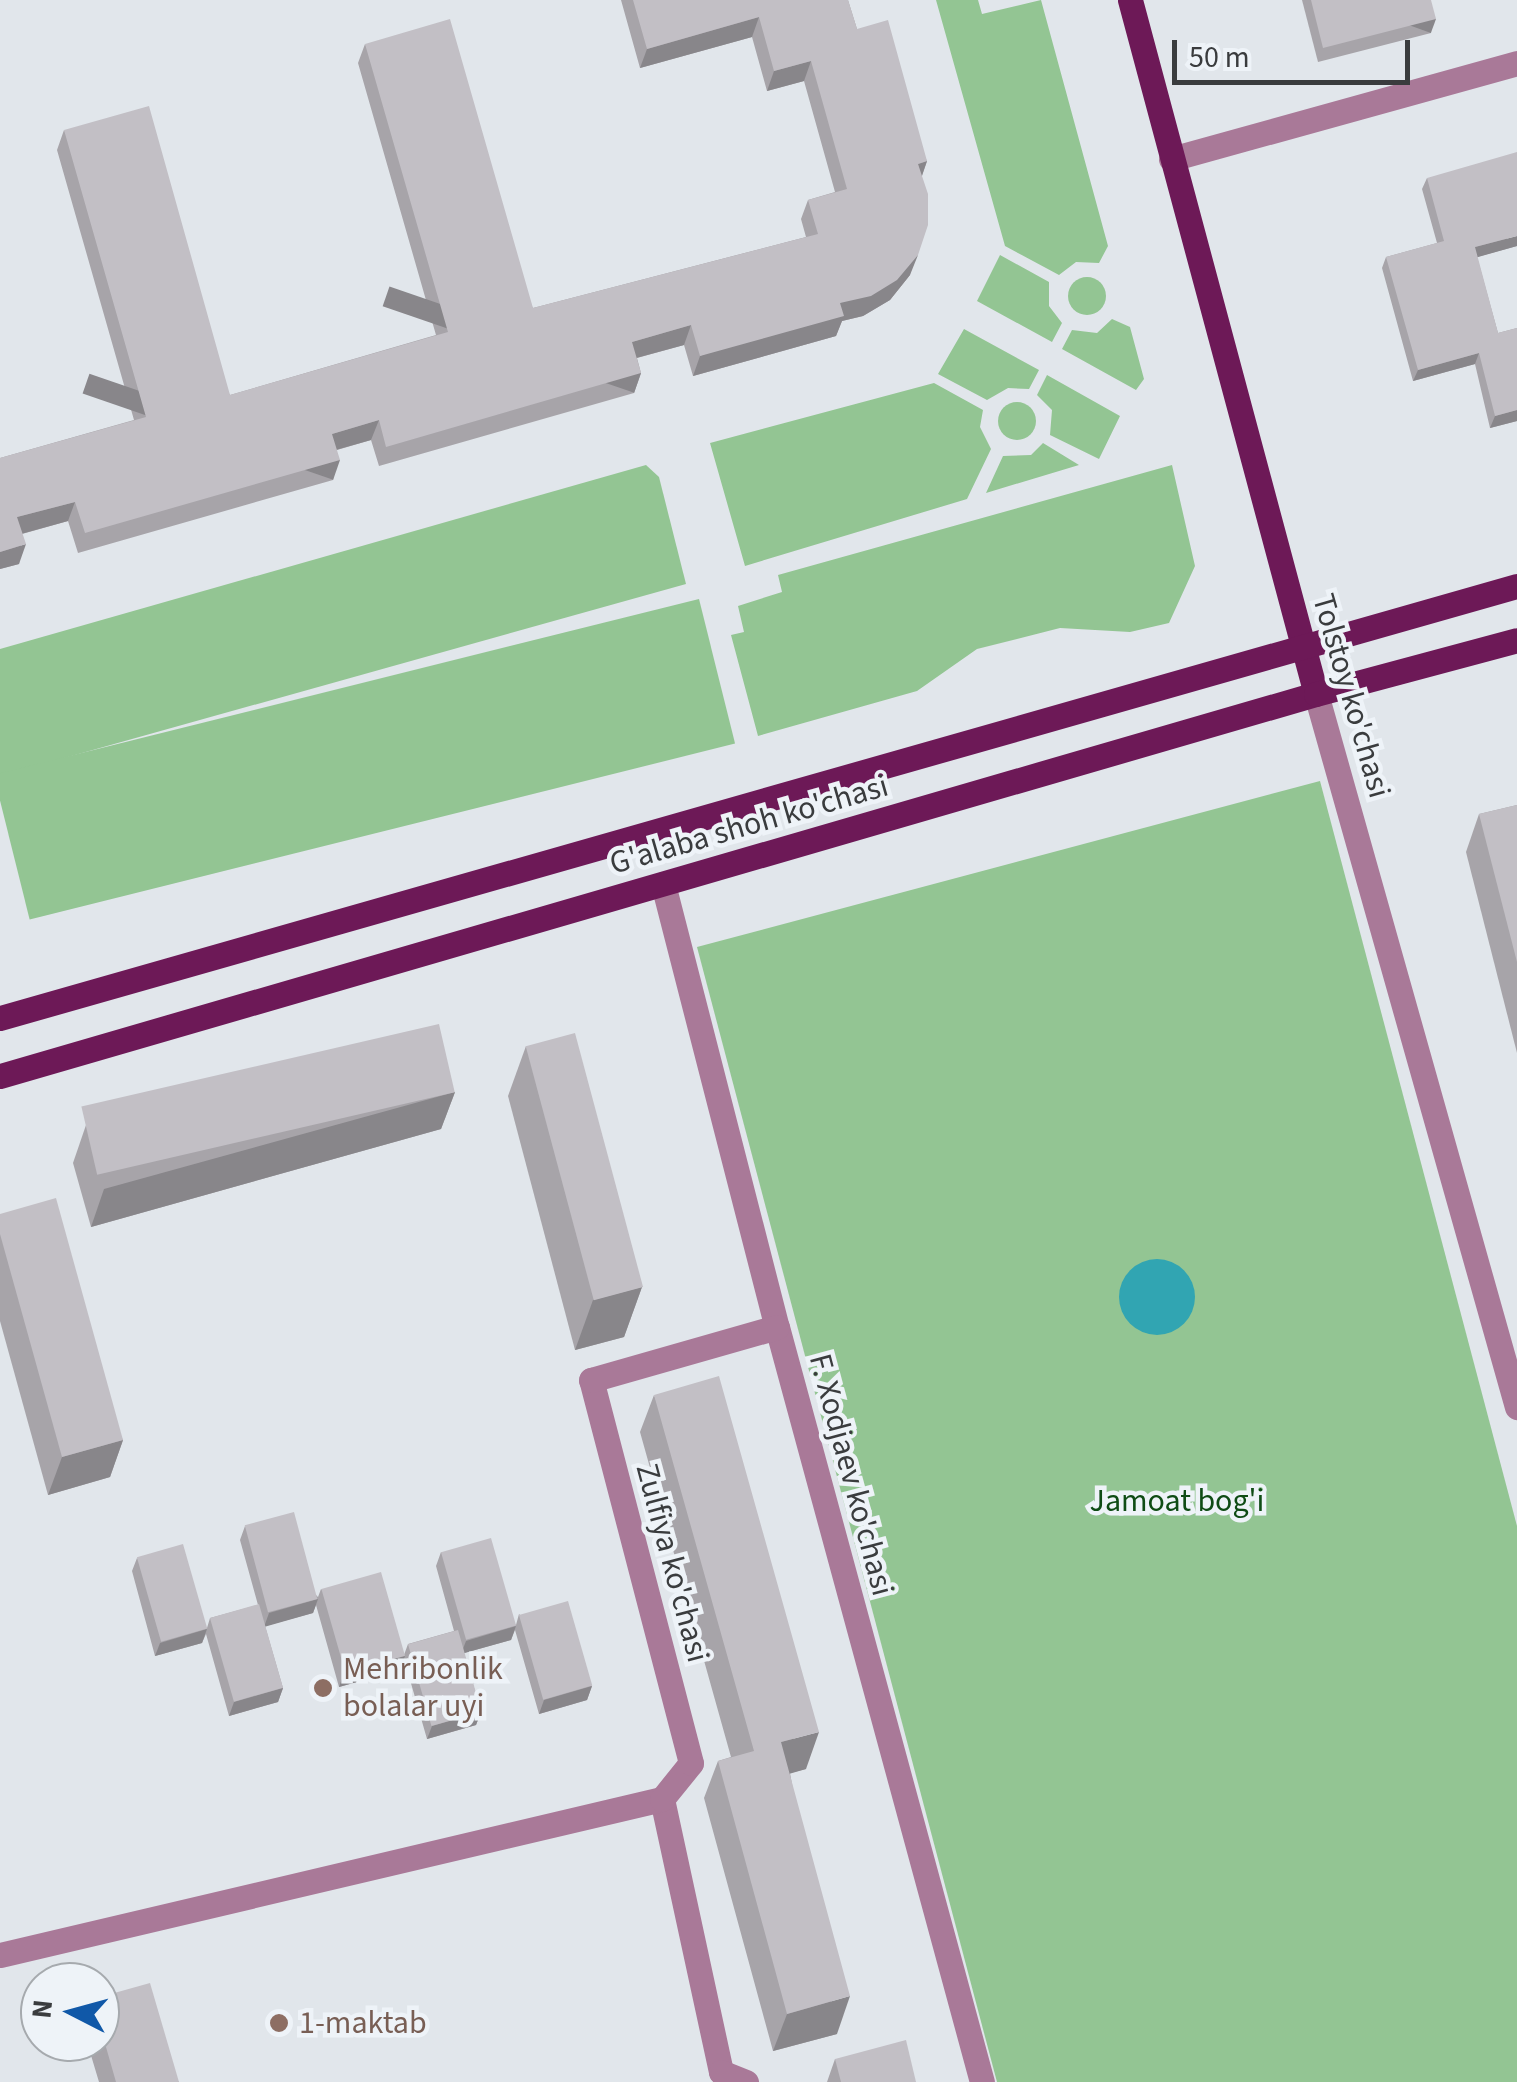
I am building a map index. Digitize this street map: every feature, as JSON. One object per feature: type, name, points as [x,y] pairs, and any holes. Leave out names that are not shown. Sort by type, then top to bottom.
[{"type":"main road","name":"Tolstoy ko'chasi","points":[[1130,0],[1316,694]]},
{"type":"main road","name":"G'alaba shoh ko'chasi","points":[[0,1018],[1517,586]]},
{"type":"main road","name":"G'alaba shoh ko'chasi","points":[[0,1076],[1316,694],[1517,640]]},
{"type":"street","points":[[1171,159],[1517,62]]},
{"type":"street","name":"Tolstoy ko'chasi","points":[[1316,694],[1517,1407]]},
{"type":"street","name":"F. Xodjaev ko'chasi","points":[[662,884],[777,1327],[982,2082]]},
{"type":"street","name":"Zulfiya ko'chasi","points":[[662,1799],[690,1764],[591,1380],[777,1327]]},
{"type":"street","points":[[0,1955],[662,1799],[722,2072],[746,2082]]},
{"type":"green space","points":[[936,0],[978,0],[982,14],[1041,0],[1108,246],[1099,263],[1076,262],[1059,275],[1005,246]]},
{"type":"green space","points":[[1000,255],[1049,282],[1049,306],[1062,323],[1052,342],[977,301]]},
{"type":"green space","points":[[1087,277],[1101,282],[1106,296],[1101,310],[1087,315],[1073,310],[1068,296],[1073,282]]},
{"type":"green space","points":[[1112,319],[1130,327],[1144,379],[1136,390],[1062,349],[1072,330],[1097,333]]},
{"type":"green space","points":[[964,329],[1039,370],[1029,389],[1008,388],[987,400],[938,374]]},
{"type":"green space","points":[[1047,375],[1120,416],[1099,459],[1050,435],[1052,410],[1037,395]]},
{"type":"green space","points":[[934,383],[983,410],[980,427],[991,449],[967,499],[745,566],[710,443]]},
{"type":"green space","points":[[1017,402],[1031,407],[1036,421],[1031,435],[1017,440],[1003,435],[998,421],[1003,407]]},
{"type":"green space","points":[[1043,443],[1079,465],[986,493],[1003,456],[1031,455]]},
{"type":"green space","points":[[646,465],[659,477],[686,584],[0,776],[0,649]]},
{"type":"green space","points":[[1172,465],[1195,566],[1169,623],[1130,632],[1060,628],[977,649],[917,691],[758,736],[731,635],[744,632],[738,606],[782,592],[778,575]]},
{"type":"green space","points":[[699,599],[735,744],[30,919],[0,801],[0,773]]},
{"type":"green space","name":"Jamoat bog'i","points":[[1320,781],[1517,1526],[1517,2082],[997,2082],[697,947]]},
{"type":"water","points":[[1157,1259],[1172,1261],[1184,1270],[1193,1282],[1193,1312],[1184,1324],[1172,1333],[1157,1335],[1142,1333],[1130,1324],[1121,1312],[1119,1297],[1121,1282],[1130,1270],[1142,1261]]},
{"type":"building","points":[[633,0],[848,0],[857,29],[888,20],[927,161],[918,164],[928,194],[928,225],[918,255],[897,280],[871,296],[840,303],[844,316],[700,356],[691,325],[632,342],[641,373],[386,447],[379,420],[332,434],[340,460],[85,533],[75,502],[17,517],[26,544],[0,552],[0,458],[146,417],[64,130],[149,106],[230,395],[448,332],[365,44],[450,19],[533,308],[818,234],[808,200],[847,189],[811,61],[774,71],[759,17],[647,49]]},
{"type":"building","points":[[1311,0],[1431,0],[1436,19],[1323,48]]},
{"type":"building","points":[[1517,152],[1517,236],[1475,247],[1498,333],[1517,328],[1517,410],[1495,416],[1479,353],[1418,370],[1386,257],[1444,241],[1427,178]]},
{"type":"building","points":[[1517,805],[1517,962],[1479,814]]},
{"type":"building","points":[[439,1024],[455,1092],[97,1175],[81,1107]]},
{"type":"building","points":[[575,1033],[643,1287],[594,1300],[526,1046]]},
{"type":"building","points":[[56,1198],[123,1440],[62,1457],[0,1234],[0,1214]]},
{"type":"building","points":[[719,1376],[819,1732],[781,1742],[850,1996],[787,2014],[718,1761],[754,1751],[654,1395]]},
{"type":"building","points":[[294,1512],[317,1599],[268,1612],[245,1525]]},
{"type":"building","points":[[491,1538],[516,1625],[466,1640],[441,1552]]},
{"type":"building","points":[[183,1544],[207,1629],[161,1642],[137,1557]]},
{"type":"building","points":[[381,1572],[405,1656],[345,1673],[321,1589]]},
{"type":"building","points":[[568,1601],[592,1686],[543,1700],[519,1615]]},
{"type":"building","points":[[259,1604],[283,1688],[234,1702],[210,1618]]},
{"type":"building","points":[[458,1630],[481,1712],[431,1726],[408,1644]]},
{"type":"building","points":[[150,1983],[179,2082],[116,2082],[110,2062],[120,2062],[120,1991]]},
{"type":"building","points":[[906,2040],[916,2082],[841,2082],[835,2059]]},
{"type":"place","name":"Mehribonlik bolalar uyi","points":[[323,1688]]},
{"type":"place","name":"1-maktab","points":[[279,2023]]}]
